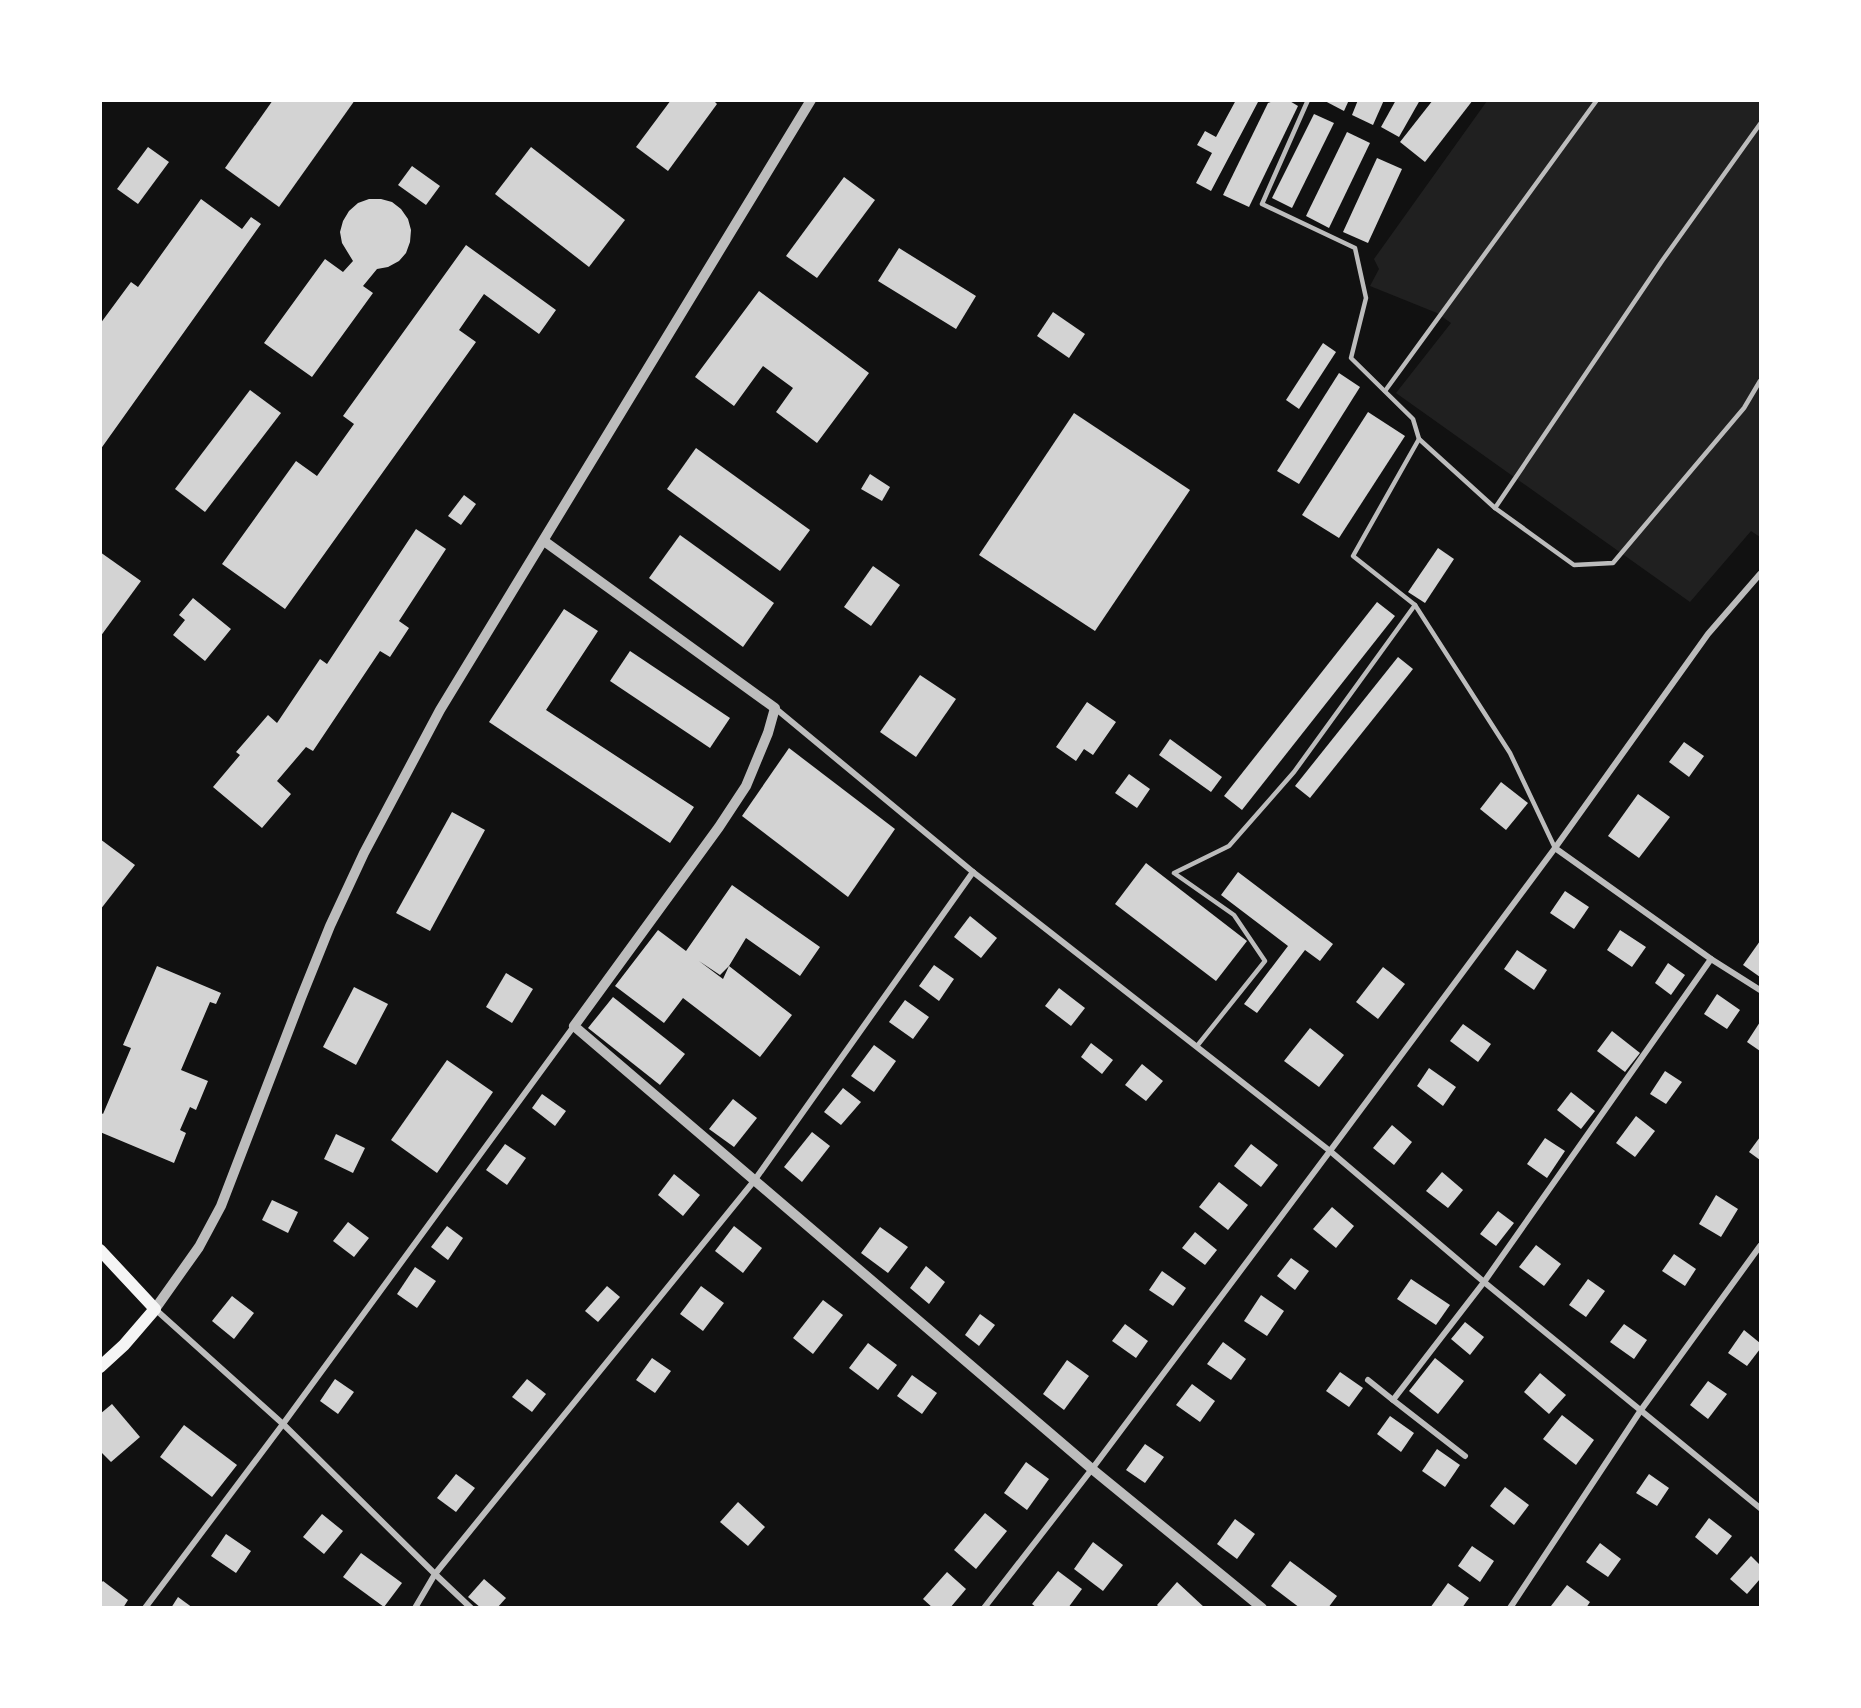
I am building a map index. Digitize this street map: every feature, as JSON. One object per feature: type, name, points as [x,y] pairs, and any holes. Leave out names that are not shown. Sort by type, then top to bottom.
[{"type":"main road","points":[[100,1250],[155,1309],[124,1345],[100,1367]]},
{"type":"street","points":[[471,1608],[283,1424],[155,1309],[199,1247],[221,1206],[301,998],[364,853],[440,710],[811,100]]},
{"type":"street","points":[[544,541],[775,708],[973,872],[1330,1151],[1484,1282],[1761,1508]]},
{"type":"street","points":[[986,1607],[1092,1469],[1555,849],[1708,634],[1761,574]]},
{"type":"street","points":[[145,1608],[283,1424],[719,827],[746,786],[768,733],[775,708]]},
{"type":"street","points":[[1555,849],[1711,959],[1761,990]]},
{"type":"street","points":[[415,1608],[435,1575],[754,1181],[973,872]]},
{"type":"street","points":[[1393,1400],[1484,1282],[1711,959]]},
{"type":"street","points":[[574,1026],[1092,1469],[1262,1608]]},
{"type":"street","points":[[1510,1608],[1641,1410],[1761,1246]]},
{"type":"street","points":[[1368,1380],[1465,1456]]},
{"type":"lane","points":[[1308,100],[1262,204],[1355,248],[1366,298],[1351,358],[1413,419],[1419,440],[1495,508],[1574,565],[1613,563],[1744,408],[1761,381]]},
{"type":"lane","points":[[1385,392],[1597,100]]},
{"type":"lane","points":[[1495,508],[1662,261],[1761,124]]},
{"type":"lane","points":[[1419,440],[1353,556],[1415,605],[1510,753],[1555,849]]},
{"type":"lane","points":[[1197,1046],[1265,961],[1234,915],[1174,873],[1229,846],[1294,772],[1415,605]]},
{"type":"shaded area","points":[[1487,101],[1760,101],[1760,537],[1751,531],[1690,602],[1396,393],[1451,323],[1437,313],[1370,286],[1379,269],[1374,259]]},
{"type":"building","points":[[273,100],[355,100],[279,207],[225,168]]},
{"type":"building","points":[[671,100],[713,100],[717,104],[668,171],[636,147]]},
{"type":"building","points":[[1236,100],[1258,102],[1211,191],[1196,183],[1212,153],[1197,145],[1205,131],[1216,137]]},
{"type":"building","points":[[1288,100],[1298,106],[1249,207],[1223,195],[1268,103]]},
{"type":"building","points":[[1323,100],[1349,100],[1344,111]]},
{"type":"building","points":[[1358,100],[1384,100],[1373,125],[1352,115]]},
{"type":"building","points":[[1396,100],[1420,100],[1399,137],[1381,127]]},
{"type":"building","points":[[1433,100],[1473,100],[1425,162],[1400,142]]},
{"type":"building","points":[[1314,114],[1334,123],[1292,208],[1272,198]]},
{"type":"building","points":[[1347,132],[1370,143],[1329,228],[1306,216]]},
{"type":"building","points":[[148,147],[169,162],[138,204],[117,189]]},
{"type":"building","points":[[531,147],[625,220],[589,267],[495,194]]},
{"type":"building","points":[[1377,158],[1402,169],[1368,243],[1343,232]]},
{"type":"building","points":[[412,166],[440,186],[426,205],[398,185]]},
{"type":"building","points":[[844,177],[875,200],[817,278],[786,256]]},
{"type":"building","points":[[201,199],[242,229],[251,217],[261,224],[100,450],[100,324],[131,282],[138,287]]},
{"type":"building","points":[[369,199],[392,202],[401,209],[408,219],[411,230],[410,242],[406,253],[399,261],[388,267],[377,269],[363,286],[373,293],[312,377],[264,343],[325,259],[343,272],[353,261],[342,243],[340,232],[349,211],[358,203]]},
{"type":"building","points":[[466,245],[556,310],[539,334],[484,294],[459,330],[476,342],[285,609],[222,564],[296,461],[317,476],[354,424],[343,416]]},
{"type":"building","points":[[899,248],[976,296],[956,329],[878,281]]},
{"type":"building","points":[[759,291],[869,373],[817,443],[776,412],[793,388],[763,366],[734,406],[695,377]]},
{"type":"building","points":[[1053,312],[1085,334],[1069,358],[1037,336]]},
{"type":"building","points":[[1323,343],[1336,352],[1299,409],[1286,400]]},
{"type":"building","points":[[1339,373],[1360,387],[1299,484],[1277,471]]},
{"type":"building","points":[[250,390],[281,413],[205,512],[175,489]]},
{"type":"building","points":[[1368,412],[1405,436],[1339,538],[1302,515]]},
{"type":"building","points":[[1074,413],[1190,490],[1095,631],[979,555]]},
{"type":"building","points":[[696,448],[810,530],[780,571],[667,489]]},
{"type":"building","points":[[870,474],[890,487],[882,501],[861,489]]},
{"type":"building","points":[[464,495],[476,504],[461,525],[448,516]]},
{"type":"building","points":[[416,529],[446,549],[399,621],[409,628],[390,657],[380,651],[313,751],[306,747],[277,781],[291,794],[262,828],[213,787],[240,755],[236,752],[268,715],[277,723],[320,659],[327,664]]},
{"type":"building","points":[[680,535],[774,603],[743,647],[649,578]]},
{"type":"building","points":[[1438,548],[1454,559],[1425,603],[1408,592]]},
{"type":"building","points":[[100,552],[141,581],[100,637]]},
{"type":"building","points":[[873,566],[900,585],[871,626],[844,607]]},
{"type":"building","points":[[193,598],[231,629],[205,661],[173,635],[185,620],[179,615]]},
{"type":"building","points":[[1377,602],[1395,616],[1242,810],[1224,796]]},
{"type":"building","points":[[564,609],[598,631],[546,710],[694,807],[670,843],[489,722]]},
{"type":"building","points":[[630,651],[730,718],[710,748],[610,681]]},
{"type":"building","points":[[1398,657],[1413,669],[1310,798],[1295,786]]},
{"type":"building","points":[[920,675],[956,699],[916,757],[880,732]]},
{"type":"building","points":[[1087,702],[1116,722],[1093,755],[1084,749],[1076,761],[1056,747]]},
{"type":"building","points":[[1170,739],[1222,777],[1211,792],[1159,755]]},
{"type":"building","points":[[1684,742],[1704,756],[1689,777],[1669,762]]},
{"type":"building","points":[[789,748],[895,829],[848,897],[742,816]]},
{"type":"building","points":[[1129,774],[1150,789],[1137,808],[1115,793]]},
{"type":"building","points":[[1501,782],[1528,803],[1506,830],[1480,809]]},
{"type":"building","points":[[1638,794],[1670,817],[1639,858],[1608,836]]},
{"type":"building","points":[[452,812],[485,830],[430,931],[396,913]]},
{"type":"building","points":[[100,839],[135,865],[100,910]]},
{"type":"building","points":[[1146,863],[1247,941],[1216,981],[1115,904]]},
{"type":"building","points":[[1238,872],[1333,944],[1320,961],[1305,950],[1257,1013],[1244,1004],[1288,946],[1221,895]]},
{"type":"building","points":[[732,885],[820,947],[800,976],[746,938],[729,966],[792,1015],[760,1057],[683,998],[664,1023],[615,986],[658,930],[686,951]],"holes":[[[699,961],[720,975],[729,966],[723,979]]]},
{"type":"building","points":[[1565,891],[1589,907],[1574,929],[1550,913]]},
{"type":"building","points":[[970,916],[997,938],[981,958],[954,937]]},
{"type":"building","points":[[1620,930],[1646,947],[1632,967],[1607,950]]},
{"type":"building","points":[[1760,941],[1760,977],[1743,965]]},
{"type":"building","points":[[1517,950],[1547,970],[1534,990],[1504,969]]},
{"type":"building","points":[[1668,963],[1685,975],[1671,995],[1655,983]]},
{"type":"building","points":[[934,965],[954,979],[939,1001],[919,986]]},
{"type":"building","points":[[157,966],[221,993],[216,1004],[210,1002],[181,1070],[208,1081],[196,1110],[190,1107],[180,1130],[186,1133],[174,1163],[100,1132],[100,1112],[103,1114],[131,1048],[123,1045]]},
{"type":"building","points":[[1383,967],[1405,984],[1378,1019],[1356,1002]]},
{"type":"building","points":[[506,973],[533,989],[512,1023],[486,1007]]},
{"type":"building","points":[[354,987],[388,1004],[356,1065],[323,1047]]},
{"type":"building","points":[[1059,988],[1085,1008],[1071,1026],[1045,1006]]},
{"type":"building","points":[[1717,994],[1740,1010],[1727,1029],[1704,1014]]},
{"type":"building","points":[[613,997],[685,1054],[660,1085],[588,1028]]},
{"type":"building","points":[[905,1000],[929,1017],[913,1039],[889,1022]]},
{"type":"building","points":[[1760,1022],[1760,1051],[1747,1042]]},
{"type":"building","points":[[1463,1024],[1491,1044],[1478,1062],[1450,1041]]},
{"type":"building","points":[[1310,1028],[1344,1055],[1319,1087],[1284,1061]]},
{"type":"building","points":[[1612,1031],[1640,1053],[1625,1072],[1597,1051]]},
{"type":"building","points":[[1091,1043],[1113,1060],[1102,1074],[1081,1057]]},
{"type":"building","points":[[874,1045],[896,1061],[874,1092],[851,1076]]},
{"type":"building","points":[[447,1060],[493,1092],[437,1173],[391,1140]]},
{"type":"building","points":[[1142,1064],[1163,1081],[1146,1101],[1125,1085]]},
{"type":"building","points":[[1429,1068],[1456,1087],[1443,1106],[1417,1086]]},
{"type":"building","points":[[1665,1071],[1682,1082],[1666,1104],[1650,1094]]},
{"type":"building","points":[[843,1088],[861,1102],[841,1125],[824,1112]]},
{"type":"building","points":[[1571,1092],[1595,1111],[1581,1129],[1557,1110]]},
{"type":"building","points":[[542,1094],[566,1111],[555,1126],[532,1108]]},
{"type":"building","points":[[733,1099],[757,1118],[734,1147],[709,1129]]},
{"type":"building","points":[[1636,1116],[1655,1131],[1635,1157],[1616,1143]]},
{"type":"building","points":[[1392,1125],[1412,1142],[1394,1165],[1373,1148]]},
{"type":"building","points":[[812,1132],[830,1146],[802,1182],[784,1167]]},
{"type":"building","points":[[336,1134],[365,1148],[353,1173],[324,1159]]},
{"type":"building","points":[[1760,1137],[1760,1160],[1749,1152]]},
{"type":"building","points":[[1545,1138],[1565,1151],[1547,1178],[1527,1164]]},
{"type":"building","points":[[505,1144],[526,1158],[507,1185],[486,1170]]},
{"type":"building","points":[[1251,1144],[1278,1165],[1261,1187],[1234,1166]]},
{"type":"building","points":[[1442,1172],[1463,1190],[1448,1208],[1426,1191]]},
{"type":"building","points":[[674,1174],[700,1195],[683,1216],[658,1195]]},
{"type":"building","points":[[1219,1182],[1248,1205],[1228,1230],[1199,1207]]},
{"type":"building","points":[[1716,1195],[1738,1209],[1721,1237],[1699,1224]]},
{"type":"building","points":[[272,1200],[298,1212],[288,1233],[262,1220]]},
{"type":"building","points":[[1332,1207],[1354,1226],[1336,1248],[1313,1229]]},
{"type":"building","points":[[1498,1211],[1514,1223],[1496,1246],[1480,1234]]},
{"type":"building","points":[[348,1222],[369,1238],[354,1257],[333,1241]]},
{"type":"building","points":[[447,1226],[463,1238],[448,1260],[431,1247]]},
{"type":"building","points":[[734,1226],[762,1248],[743,1273],[715,1251]]},
{"type":"building","points":[[880,1227],[908,1247],[888,1273],[861,1253]]},
{"type":"building","points":[[1195,1232],[1217,1250],[1205,1265],[1182,1248]]},
{"type":"building","points":[[1536,1245],[1561,1264],[1544,1286],[1519,1267]]},
{"type":"building","points":[[1674,1254],[1696,1269],[1685,1286],[1662,1271]]},
{"type":"building","points":[[1291,1258],[1309,1271],[1295,1290],[1277,1276]]},
{"type":"building","points":[[926,1266],[945,1282],[929,1304],[910,1288]]},
{"type":"building","points":[[415,1267],[436,1281],[417,1308],[397,1294]]},
{"type":"building","points":[[1162,1271],[1186,1288],[1173,1306],[1149,1290]]},
{"type":"building","points":[[1411,1279],[1450,1305],[1436,1325],[1397,1299]]},
{"type":"building","points":[[1588,1279],[1605,1291],[1586,1317],[1569,1305]]},
{"type":"building","points":[[607,1286],[620,1297],[598,1322],[585,1311]]},
{"type":"building","points":[[701,1286],[724,1303],[703,1331],[680,1314]]},
{"type":"building","points":[[1261,1295],[1284,1311],[1267,1336],[1244,1321]]},
{"type":"building","points":[[232,1296],[254,1313],[234,1339],[212,1321]]},
{"type":"building","points":[[823,1300],[843,1315],[813,1354],[793,1338]]},
{"type":"building","points":[[980,1314],[995,1325],[979,1346],[965,1335]]},
{"type":"building","points":[[1465,1322],[1484,1337],[1470,1355],[1451,1339]]},
{"type":"building","points":[[1125,1324],[1148,1341],[1136,1358],[1112,1341]]},
{"type":"building","points":[[1624,1324],[1647,1340],[1634,1359],[1610,1342]]},
{"type":"building","points":[[1744,1330],[1760,1343],[1760,1349],[1747,1366],[1728,1353]]},
{"type":"building","points":[[1223,1342],[1246,1359],[1231,1380],[1207,1364]]},
{"type":"building","points":[[868,1343],[897,1365],[878,1390],[849,1368]]},
{"type":"building","points":[[652,1358],[671,1371],[655,1393],[636,1380]]},
{"type":"building","points":[[1435,1358],[1464,1381],[1438,1414],[1409,1391]]},
{"type":"building","points":[[1067,1360],[1089,1376],[1064,1410],[1043,1394]]},
{"type":"building","points":[[1340,1372],[1363,1388],[1349,1407],[1326,1391]]},
{"type":"building","points":[[1540,1373],[1566,1395],[1549,1414],[1524,1392]]},
{"type":"building","points":[[912,1375],[937,1393],[922,1414],[897,1396]]},
{"type":"building","points":[[335,1379],[354,1392],[338,1414],[320,1401]]},
{"type":"building","points":[[527,1379],[546,1394],[532,1412],[512,1397]]},
{"type":"building","points":[[1708,1381],[1727,1394],[1708,1419],[1690,1405]]},
{"type":"building","points":[[1192,1384],[1215,1401],[1200,1422],[1176,1405]]},
{"type":"building","points":[[112,1404],[140,1437],[111,1462],[100,1451],[100,1414]]},
{"type":"building","points":[[1562,1415],[1594,1440],[1576,1465],[1543,1439]]},
{"type":"building","points":[[1390,1416],[1414,1433],[1401,1452],[1377,1434]]},
{"type":"building","points":[[184,1425],[237,1465],[212,1497],[160,1457]]},
{"type":"building","points":[[1145,1444],[1164,1457],[1145,1483],[1126,1470]]},
{"type":"building","points":[[1437,1449],[1460,1465],[1445,1487],[1422,1471]]},
{"type":"building","points":[[1026,1462],[1049,1479],[1027,1510],[1004,1493]]},
{"type":"building","points":[[456,1474],[475,1488],[456,1512],[437,1498]]},
{"type":"building","points":[[1649,1474],[1669,1488],[1657,1506],[1636,1493]]},
{"type":"building","points":[[1505,1487],[1529,1505],[1514,1525],[1490,1506]]},
{"type":"building","points":[[738,1502],[765,1527],[748,1546],[720,1522]]},
{"type":"building","points":[[985,1513],[1007,1531],[976,1569],[954,1550]]},
{"type":"building","points":[[322,1514],[343,1531],[324,1554],[303,1537]]},
{"type":"building","points":[[1709,1518],[1732,1536],[1717,1555],[1695,1537]]},
{"type":"building","points":[[1235,1519],[1255,1534],[1237,1559],[1217,1544]]},
{"type":"building","points":[[226,1534],[251,1551],[236,1573],[211,1556]]},
{"type":"building","points":[[1093,1542],[1123,1565],[1103,1591],[1074,1569]]},
{"type":"building","points":[[1600,1543],[1621,1559],[1608,1577],[1586,1562]]},
{"type":"building","points":[[1472,1546],[1494,1561],[1480,1582],[1458,1566]]},
{"type":"building","points":[[361,1553],[402,1583],[384,1607],[343,1577]]},
{"type":"building","points":[[1751,1556],[1760,1565],[1760,1579],[1747,1594],[1730,1579]]},
{"type":"building","points":[[1290,1561],[1337,1596],[1328,1608],[1300,1608],[1271,1586]]},
{"type":"building","points":[[1058,1571],[1082,1589],[1068,1608],[1037,1608],[1032,1604]]},
{"type":"building","points":[[947,1572],[966,1589],[950,1608],[933,1608],[923,1599]]},
{"type":"building","points":[[484,1579],[506,1598],[497,1608],[481,1608],[468,1597]]},
{"type":"building","points":[[103,1581],[128,1600],[123,1608],[100,1608],[100,1584]]},
{"type":"building","points":[[1177,1582],[1205,1608],[1160,1608],[1157,1605]]},
{"type":"building","points":[[1448,1583],[1469,1598],[1462,1608],[1430,1608]]},
{"type":"building","points":[[1567,1585],[1590,1602],[1586,1608],[1551,1606]]},
{"type":"building","points":[[178,1597],[193,1608],[171,1608]]}]
